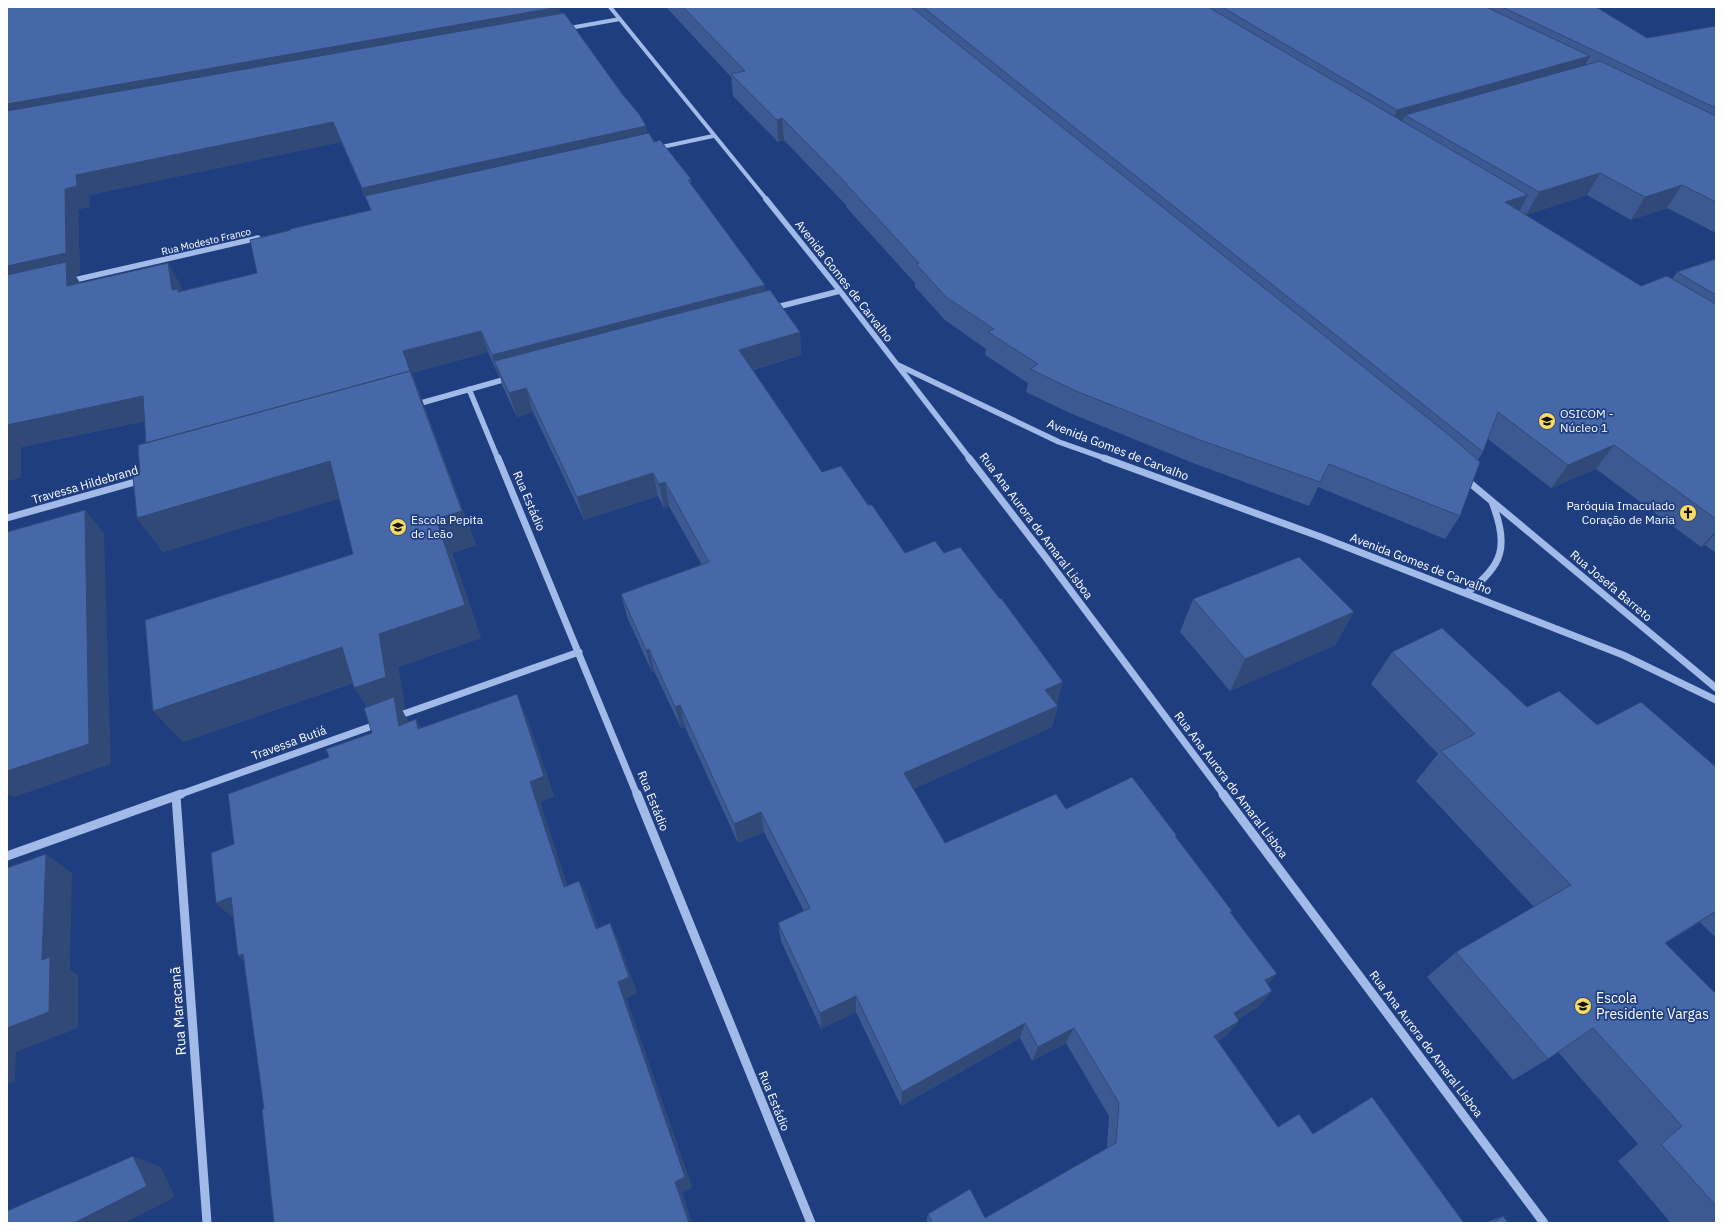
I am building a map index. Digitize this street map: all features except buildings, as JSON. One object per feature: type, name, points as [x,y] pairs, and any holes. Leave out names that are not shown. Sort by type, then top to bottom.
[{"type":"street","name":"Avenida Gomes de Carvalho","points":[[610,7],[840,291],[896,364],[1059,442],[1321,537],[1623,655],[1716,700]]},
{"type":"street","points":[[557,30],[620,19]]},
{"type":"street","points":[[651,150],[713,136]]},
{"type":"street","name":"Rua Modesto Franco","points":[[61,282],[263,237]]},
{"type":"street","points":[[763,311],[840,291]]},
{"type":"street","name":"Rua Ana Aurora do Amaral Lisboa","points":[[896,364],[1047,559],[1544,1223]]},
{"type":"street","points":[[408,406],[516,377]]},
{"type":"street","name":"Rua Estádio","points":[[469,389],[579,652],[810,1223]]},
{"type":"street","name":"Rua Josefa Barreto","points":[[1460,475],[1716,688]]},
{"type":"street","name":"Travessa Hildebrand","points":[[7,518],[146,479]]},
{"type":"street","name":"Rua Josefa Barreto","points":[[1466,594],[1480,584],[1491,572],[1498,559],[1502,540],[1500,520],[1491,500]]},
{"type":"street","name":"Travessa Butiá","points":[[7,856],[579,652]]},
{"type":"street","name":"Rua Maracanã","points":[[176,796],[207,1223]]},
{"type":"place","name":"OSICOM - Núcleo 1","points":[[1547,421]]},
{"type":"place","name":"Paróquia Imaculado Coração de Maria","points":[[1688,513]]},
{"type":"place","name":"Escola Pepita de Leão","points":[[398,527]]},
{"type":"place","name":"Escola Presidente Vargas","points":[[1583,1006]]}]
